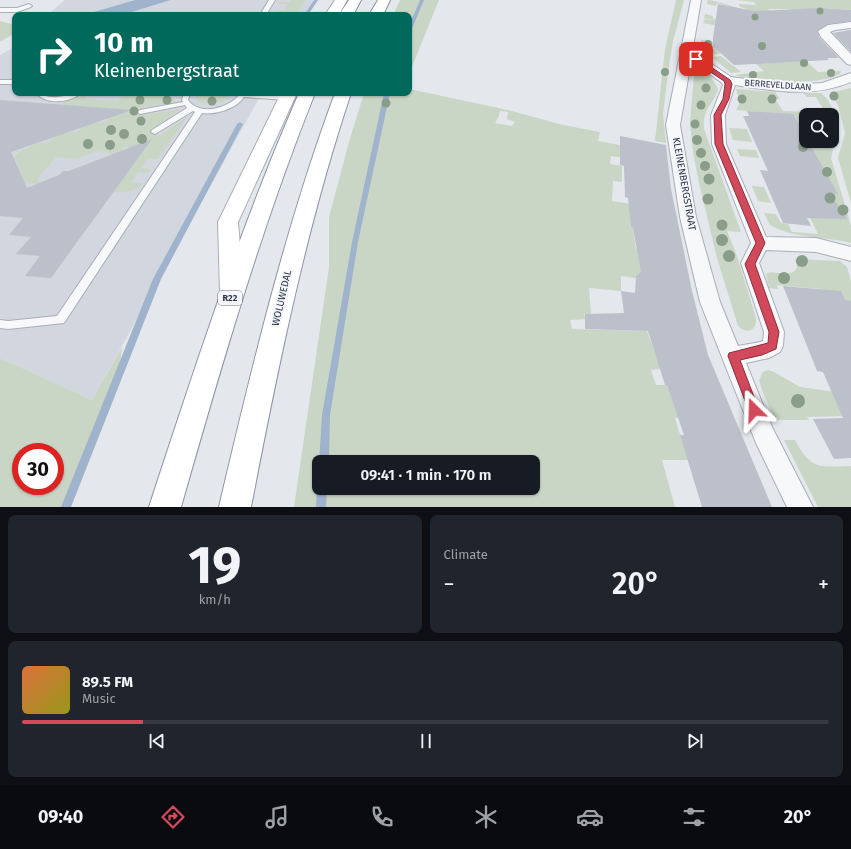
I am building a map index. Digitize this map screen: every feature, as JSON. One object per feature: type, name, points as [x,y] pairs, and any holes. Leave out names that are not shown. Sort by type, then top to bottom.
[{"type":"main road","points":[[334,12],[341,0]]},
{"type":"main road","points":[[348,12],[355,0]]},
{"type":"main road","points":[[378,12],[384,0]]},
{"type":"main road","name":"R22","points":[[166,507],[232,292],[264,198],[294,96]]},
{"type":"main road","name":"WOLUWEDAL","points":[[235,507],[288,274],[318,169],[342,96]]},
{"type":"street","name":"KLEINENBERGSTRAAT","points":[[696,0],[673,125],[681,182],[688,217],[710,302],[764,435],[800,507]]},
{"type":"street","points":[[851,25],[832,27],[824,31],[825,35],[851,61]]},
{"type":"street","points":[[686,55],[696,59],[727,80],[728,91],[718,115],[719,144],[760,243],[750,264],[774,332],[773,346],[762,351],[733,356]]},
{"type":"street","name":"BERREVELDLAAN","points":[[727,80],[803,88],[834,84],[851,77]]},
{"type":"street","points":[[760,243],[816,245],[851,254]]},
{"type":"lane","points":[[265,12],[272,0]]},
{"type":"lane","points":[[0,10],[22,10],[28,6]]},
{"type":"lane","points":[[0,82],[12,82]]},
{"type":"lane","points":[[42,96],[44,98],[51,99],[70,96]]},
{"type":"lane","points":[[186,96],[185,100],[193,107]]},
{"type":"lane","points":[[140,112],[193,107],[221,109],[238,101],[242,96]]},
{"type":"lane","points":[[155,132],[174,118],[193,107]]},
{"type":"lane","points":[[0,324],[8,325],[60,320],[193,107]]},
{"type":"shaded area","points":[[65,0],[135,0],[93,12],[51,12]]},
{"type":"shaded area","points":[[171,0],[313,0],[307,12],[132,12]]},
{"type":"shaded area","points":[[12,49],[12,96],[260,96],[92,400],[0,358],[0,55]]},
{"type":"green space","points":[[291,0],[305,0],[298,12],[273,11],[285,10],[288,4],[277,3],[278,2],[290,2]]},
{"type":"green space","points":[[400,0],[439,0],[412,67],[412,12],[394,12]]},
{"type":"green space","points":[[676,0],[684,0],[673,41],[668,73],[663,114],[666,143],[655,141],[665,49]]},
{"type":"green space","points":[[708,0],[736,7],[781,25],[793,49],[818,72],[841,71],[840,74],[830,78],[803,82],[758,80],[735,75],[764,71],[754,62],[728,53],[709,55],[702,46],[701,40],[735,46],[735,29],[703,23],[705,19],[718,21],[704,18],[705,14],[713,16],[713,19],[726,21],[733,7],[717,3],[716,6],[707,4]]},
{"type":"green space","points":[[737,0],[851,0],[851,10],[824,8],[793,12],[789,9],[768,9],[773,14],[770,19],[739,6],[739,4],[756,5],[754,2]]},
{"type":"green space","points":[[0,21],[12,24],[12,35],[0,42]]},
{"type":"green space","points":[[721,56],[741,72],[731,73],[712,57]]},
{"type":"green space","points":[[700,72],[710,75],[718,89],[704,117],[704,129],[741,232],[727,231],[737,256],[756,318],[755,326],[748,331],[741,329],[738,326],[717,258],[693,152],[690,123],[694,75]]},
{"type":"green space","points":[[851,88],[851,203],[838,158],[845,133],[838,105],[830,93]]},
{"type":"green space","points":[[736,89],[775,92],[780,99],[775,99],[783,111],[799,111],[799,148],[834,148],[831,158],[851,226],[851,243],[789,233],[770,225],[764,213],[776,214],[781,223],[788,224],[792,232],[818,234],[788,173],[763,112],[736,110],[740,102]]},
{"type":"green space","points":[[412,90],[508,110],[563,125],[600,132],[598,141],[625,146],[626,158],[611,156],[610,164],[622,166],[622,182],[613,181],[612,201],[675,211],[677,218],[630,211],[631,227],[633,228],[636,249],[643,250],[641,272],[636,278],[621,276],[621,291],[589,288],[591,314],[584,314],[586,319],[570,320],[572,329],[647,331],[661,369],[651,370],[656,385],[667,385],[679,418],[675,418],[688,460],[662,460],[675,507],[294,507],[329,267],[329,217],[363,96],[412,96]],"holes":[[[500,111],[508,112],[507,119],[515,122],[512,126],[495,123]]]},
{"type":"green space","points":[[803,93],[821,93],[828,100],[832,108],[823,108],[816,97],[807,97]]},
{"type":"green space","points":[[82,96],[87,96],[85,99],[118,101],[122,96],[175,97],[175,102],[137,108],[142,115],[181,109],[153,128],[158,136],[187,117],[158,159],[147,159],[141,168],[151,169],[148,173],[138,172],[131,183],[142,183],[139,188],[124,192],[114,192],[144,149],[124,147],[121,151],[112,154],[97,151],[76,159],[56,157],[38,178],[40,183],[25,183],[14,157],[17,154],[29,147],[47,143],[61,134],[77,132],[90,124],[105,122],[116,110],[62,106],[64,102]]},
{"type":"green space","points":[[230,96],[226,100],[211,104],[201,102],[197,100],[196,97]]},
{"type":"green space","points":[[729,128],[747,129],[752,142],[733,140]]},
{"type":"green space","points":[[737,149],[756,150],[759,158],[740,156]]},
{"type":"green space","points":[[752,186],[764,187],[771,203],[758,201]]},
{"type":"green space","points":[[795,259],[840,261],[847,267],[851,281],[851,352],[822,289],[777,285],[778,289],[769,288],[766,274],[787,274],[795,271],[797,267]]},
{"type":"green space","points":[[122,347],[119,372],[90,442],[68,507],[0,507],[0,358],[92,400]]},
{"type":"green space","points":[[768,370],[800,387],[851,394],[851,416],[807,417],[809,420],[775,420],[759,380],[763,372]]},
{"type":"green space","points":[[784,440],[795,440],[806,457],[817,465],[831,467],[851,466],[851,507],[818,507]]},
{"type":"water","points":[[135,0],[171,0],[132,12],[93,12]]},
{"type":"building","points":[[718,4],[754,11],[820,8],[851,10],[851,21],[828,24],[817,31],[820,38],[839,58],[827,58],[829,60],[734,65],[713,46]]},
{"type":"building","points":[[851,30],[851,52],[833,33]]},
{"type":"building","points":[[0,100],[132,110],[11,152],[27,188],[59,175],[63,171],[69,171],[152,139],[51,278],[25,276],[40,256],[16,254],[31,237],[9,235],[23,218],[0,216]]},
{"type":"building","points":[[747,111],[793,114],[799,125],[799,148],[812,148],[838,194],[830,193],[847,219],[807,218],[811,226],[783,223],[760,170],[768,171],[743,116],[749,116]]},
{"type":"building","points":[[620,136],[666,145],[671,189],[692,291],[708,355],[772,507],[702,507],[680,435],[684,435],[667,385],[665,385],[648,331],[585,329],[585,314],[624,313],[621,291],[635,293],[636,276],[641,272],[633,228],[631,227],[628,198],[625,197],[624,166],[620,165]]},
{"type":"building","points":[[783,286],[841,291],[845,300],[851,301],[851,458],[834,459],[813,419],[843,418],[823,372],[817,371]]},
{"type":"waterway","points":[[308,12],[316,0]]},
{"type":"waterway","points":[[412,24],[422,0]]},
{"type":"waterway","points":[[324,455],[326,415],[355,242],[386,96]]},
{"type":"waterway","points":[[66,507],[157,279],[240,124]]},
{"type":"waterway","points":[[321,507],[322,495]]},
{"type":"route","points":[[696,59],[727,80],[728,91],[726,99],[718,115],[717,128],[719,144],[760,243],[750,264],[774,332],[773,346],[762,351],[733,356],[748,398],[754,410]]}]
